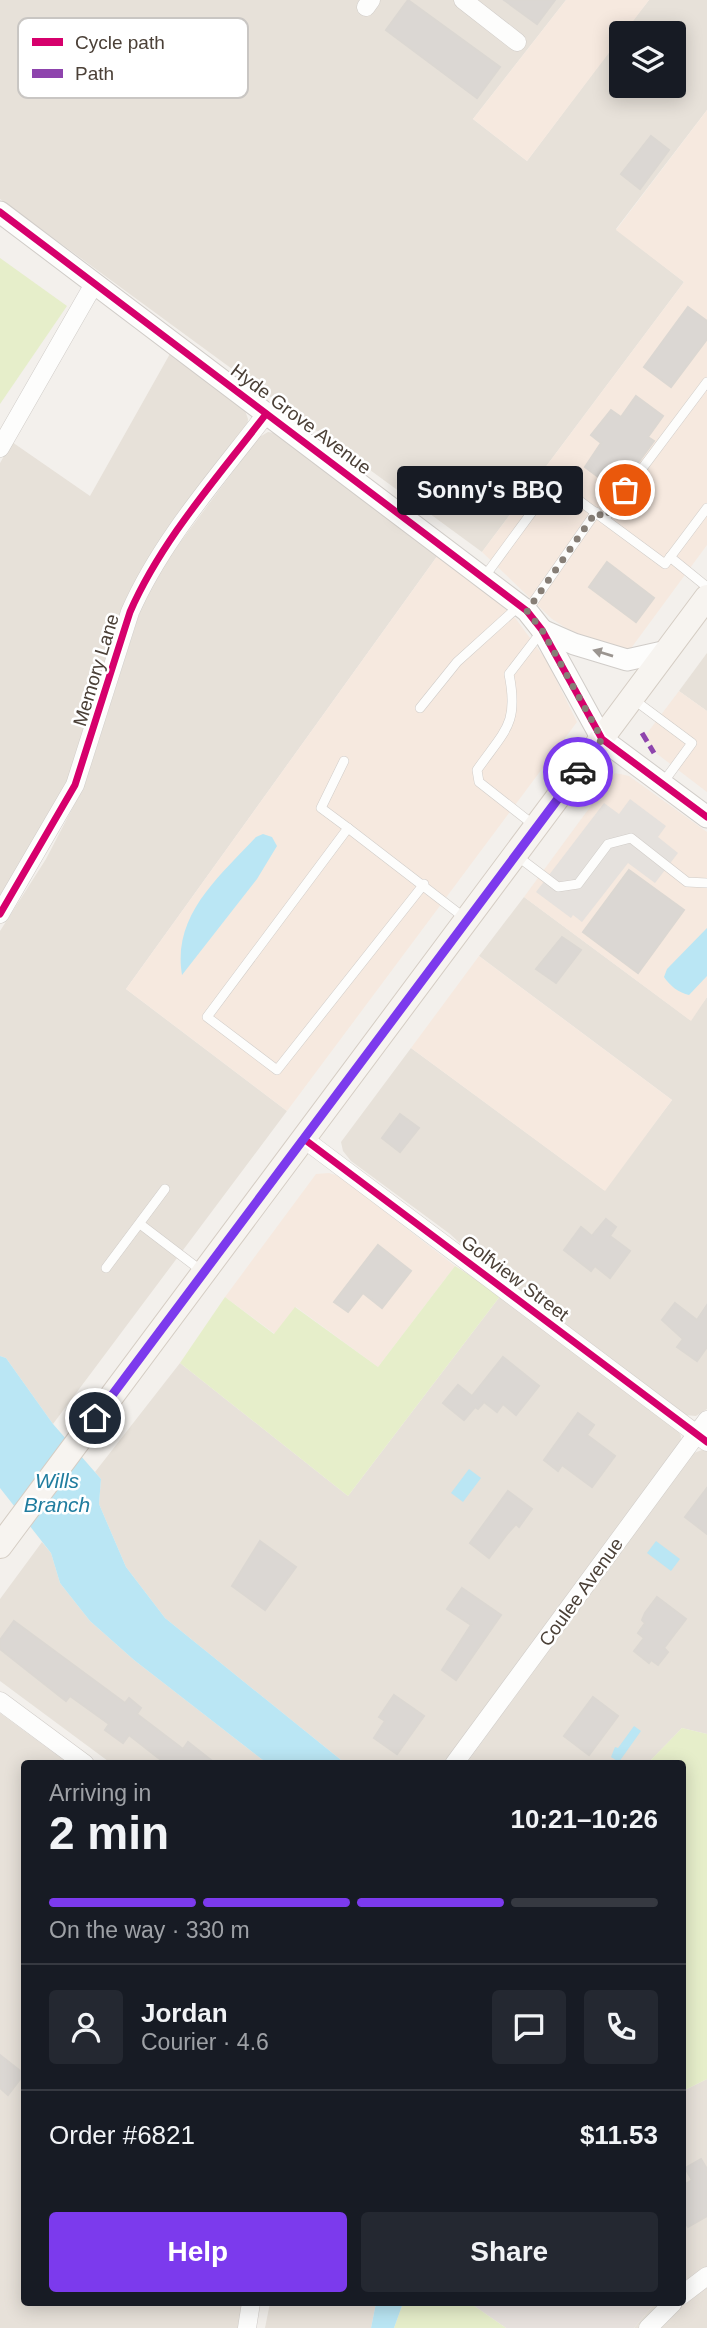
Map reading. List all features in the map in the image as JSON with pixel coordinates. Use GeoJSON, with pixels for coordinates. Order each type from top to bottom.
{"type":"FeatureCollection","features":[{"type":"Feature","properties":{"kind":"main road"},"geometry":{"type":"LineString","coordinates":[[7,1536],[707,597]]}},
{"type":"Feature","properties":{"kind":"street"},"geometry":{"type":"LineString","coordinates":[[463,0],[517,42]]}},
{"type":"Feature","properties":{"kind":"street","name":"Hyde Grove Avenue"},"geometry":{"type":"LineString","coordinates":[[0,212],[524,608],[542,630],[602,739],[707,817]]}},
{"type":"Feature","properties":{"kind":"street"},"geometry":{"type":"LineString","coordinates":[[0,448],[94,284]]}},
{"type":"Feature","properties":{"kind":"street","name":"Memory Lane"},"geometry":{"type":"LineString","coordinates":[[0,914],[75,785],[130,612],[141,587],[173,537],[267,414]]}},
{"type":"Feature","properties":{"kind":"street"},"geometry":{"type":"LineString","coordinates":[[542,630],[574,644],[627,660],[667,651]]}},
{"type":"Feature","properties":{"kind":"street","name":"Golfview Street"},"geometry":{"type":"LineString","coordinates":[[304,1139],[704,1432]]}},
{"type":"Feature","properties":{"kind":"street","name":"Coulee Avenue"},"geometry":{"type":"LineString","coordinates":[[457,1760],[704,1432]]}},
{"type":"Feature","properties":{"kind":"street"},"geometry":{"type":"LineString","coordinates":[[0,1701],[80,1760]]}},
{"type":"Feature","properties":{"kind":"street"},"geometry":{"type":"LineString","coordinates":[[686,2292],[707,2276]]}},
{"type":"Feature","properties":{"kind":"street"},"geometry":{"type":"LineString","coordinates":[[247,2328],[251,2306]]}},
{"type":"Feature","properties":{"kind":"street"},"geometry":{"type":"LineString","coordinates":[[648,2328],[670,2306]]}},
{"type":"Feature","properties":{"kind":"lane"},"geometry":{"type":"LineString","coordinates":[[420,708],[457,662],[524,608],[707,382]]}},
{"type":"Feature","properties":{"kind":"lane"},"geometry":{"type":"LineString","coordinates":[[485,576],[554,482],[665,564],[707,508]]}},
{"type":"Feature","properties":{"kind":"lane"},"geometry":{"type":"LineString","coordinates":[[670,557],[707,587]]}},
{"type":"Feature","properties":{"kind":"lane"},"geometry":{"type":"LineString","coordinates":[[537,827],[479,782],[477,770],[508,726],[515,704],[509,674],[542,630]]}},
{"type":"Feature","properties":{"kind":"lane"},"geometry":{"type":"LineString","coordinates":[[632,699],[692,743],[662,784]]}},
{"type":"Feature","properties":{"kind":"lane"},"geometry":{"type":"LineString","coordinates":[[344,761],[321,808],[468,920]]}},
{"type":"Feature","properties":{"kind":"lane"},"geometry":{"type":"LineString","coordinates":[[348,828],[206,1017],[277,1070],[424,884]]}},
{"type":"Feature","properties":{"kind":"lane"},"geometry":{"type":"LineString","coordinates":[[516,855],[558,887],[578,884],[608,844],[631,838],[687,882],[707,883]]}},
{"type":"Feature","properties":{"kind":"lane"},"geometry":{"type":"LineString","coordinates":[[106,1268],[165,1189]]}},
{"type":"Feature","properties":{"kind":"lane"},"geometry":{"type":"LineString","coordinates":[[140,1224],[204,1273]]}},
{"type":"Feature","properties":{"kind":"shaded area"},"geometry":{"type":"Polygon","coordinates":[[[0,0],[566,0],[473,119],[527,161],[609,52],[609,98],[686,98],[686,21],[632,21],[649,0],[707,0],[707,110],[616,229],[684,282],[482,552],[0,199],[0,0]]]}},
{"type":"Feature","properties":{"kind":"shaded area"},"geometry":{"type":"Polygon","coordinates":[[[566,0],[649,0],[633,21],[609,21],[609,53],[527,161],[473,119],[566,0]]]}},
{"type":"Feature","properties":{"kind":"shaded area"},"geometry":{"type":"Polygon","coordinates":[[[707,110],[707,545],[629,651],[586,641],[552,619],[482,552],[684,282],[616,230],[707,110]]]}},
{"type":"Feature","properties":{"kind":"shaded area"},"geometry":{"type":"Polygon","coordinates":[[[171,352],[243,405],[248,419],[247,429],[138,576],[68,783],[0,903],[0,463],[12,442],[90,496],[171,352]]]}},
{"type":"Feature","properties":{"kind":"shaded area"},"geometry":{"type":"Polygon","coordinates":[[[268,432],[281,434],[438,555],[126,989],[287,1111],[53,1424],[6,1358],[0,1356],[0,931],[46,859],[85,784],[143,602],[161,568],[258,438],[268,432]]]}},
{"type":"Feature","properties":{"kind":"shaded area"},"geometry":{"type":"Polygon","coordinates":[[[438,555],[482,586],[516,619],[547,661],[577,722],[287,1111],[126,989],[438,555]]]}},
{"type":"Feature","properties":{"kind":"shaded area"},"geometry":{"type":"Polygon","coordinates":[[[707,653],[707,711],[679,691],[707,653]]]}},
{"type":"Feature","properties":{"kind":"shaded area"},"geometry":{"type":"Polygon","coordinates":[[[679,691],[707,711],[707,792],[656,753],[645,736],[679,691]]]}},
{"type":"Feature","properties":{"kind":"shaded area"},"geometry":{"type":"Polygon","coordinates":[[[615,773],[629,776],[707,832],[707,997],[691,1021],[524,897],[615,773]]]}},
{"type":"Feature","properties":{"kind":"shaded area"},"geometry":{"type":"Polygon","coordinates":[[[630,799],[666,826],[658,837],[678,853],[655,883],[628,863],[582,922],[573,915],[571,918],[536,892],[604,803],[619,814],[630,799]]]}},
{"type":"Feature","properties":{"kind":"shaded area"},"geometry":{"type":"Polygon","coordinates":[[[524,897],[690,1020],[707,997],[707,1409],[696,1416],[684,1415],[486,1267],[450,1234],[351,1161],[343,1151],[341,1142],[411,1048],[604,1190],[672,1100],[479,956],[524,897]]]}},
{"type":"Feature","properties":{"kind":"shaded area"},"geometry":{"type":"Polygon","coordinates":[[[479,956],[672,1100],[605,1191],[411,1048],[479,956]]]}},
{"type":"Feature","properties":{"kind":"shaded area"},"geometry":{"type":"Polygon","coordinates":[[[329,1173],[339,1176],[455,1266],[378,1367],[296,1307],[275,1334],[225,1297],[316,1174],[329,1173]]]}},
{"type":"Feature","properties":{"kind":"shaded area"},"geometry":{"type":"Polygon","coordinates":[[[501,1295],[676,1427],[681,1436],[680,1447],[449,1760],[341,1760],[165,1618],[126,1567],[99,1504],[101,1479],[95,1472],[180,1363],[348,1496],[501,1295]]]}},
{"type":"Feature","properties":{"kind":"shaded area"},"geometry":{"type":"Polygon","coordinates":[[[707,1451],[707,1734],[682,1728],[651,1760],[469,1760],[691,1454],[707,1451]]]}},
{"type":"Feature","properties":{"kind":"shaded area"},"geometry":{"type":"Polygon","coordinates":[[[42,1542],[51,1553],[60,1583],[90,1621],[134,1660],[263,1760],[107,1760],[0,1681],[0,1599],[42,1542]]]}},
{"type":"Feature","properties":{"kind":"shaded area"},"geometry":{"type":"Polygon","coordinates":[[[0,1713],[64,1760],[21,1760],[21,2306],[242,2306],[238,2328],[0,2328],[0,1713]]]}},
{"type":"Feature","properties":{"kind":"shaded area"},"geometry":{"type":"Polygon","coordinates":[[[707,2079],[707,2328],[634,2328],[652,2306],[686,2306],[686,2090],[707,2079]]]}},
{"type":"Feature","properties":{"kind":"shaded area"},"geometry":{"type":"Polygon","coordinates":[[[269,2306],[375,2306],[371,2328],[265,2328],[269,2306]]]}},
{"type":"Feature","properties":{"kind":"shaded area"},"geometry":{"type":"Polygon","coordinates":[[[474,2306],[652,2306],[634,2328],[506,2328],[474,2306]]]}},
{"type":"Feature","properties":{"kind":"green space"},"geometry":{"type":"Polygon","coordinates":[[[0,258],[67,306],[0,404],[0,258]]]}},
{"type":"Feature","properties":{"kind":"green space"},"geometry":{"type":"Polygon","coordinates":[[[455,1266],[501,1295],[348,1496],[180,1363],[225,1297],[274,1334],[295,1307],[378,1367],[455,1266]]]}},
{"type":"Feature","properties":{"kind":"green space"},"geometry":{"type":"Polygon","coordinates":[[[682,1728],[707,1734],[707,2079],[686,2090],[686,1760],[651,1760],[682,1728]]]}},
{"type":"Feature","properties":{"kind":"green space"},"geometry":{"type":"Polygon","coordinates":[[[402,2306],[474,2306],[506,2328],[394,2328],[402,2306]]]}},
{"type":"Feature","properties":{"kind":"water"},"geometry":{"type":"Polygon","coordinates":[[[263,834],[272,837],[277,846],[257,879],[182,975],[184,934],[201,898],[256,837],[263,834]]]}},
{"type":"Feature","properties":{"kind":"water"},"geometry":{"type":"Polygon","coordinates":[[[707,928],[707,976],[689,995],[685,994],[675,989],[664,977],[667,969],[707,928]]]}},
{"type":"Feature","properties":{"kind":"water","name":"Wills Branch"},"geometry":{"type":"Polygon","coordinates":[[[0,1356],[6,1358],[53,1424],[101,1479],[99,1504],[126,1567],[165,1618],[341,1760],[263,1760],[134,1660],[90,1621],[60,1583],[51,1553],[0,1488],[0,1356]]]}},
{"type":"Feature","properties":{"kind":"water"},"geometry":{"type":"Polygon","coordinates":[[[469,1469],[481,1478],[463,1502],[451,1493],[469,1469]]]}},
{"type":"Feature","properties":{"kind":"water"},"geometry":{"type":"Polygon","coordinates":[[[656,1541],[680,1559],[671,1571],[647,1553],[656,1541]]]}},
{"type":"Feature","properties":{"kind":"water"},"geometry":{"type":"Polygon","coordinates":[[[634,1726],[641,1731],[620,1760],[611,1757],[615,1747],[618,1748],[634,1726]]]}},
{"type":"Feature","properties":{"kind":"water"},"geometry":{"type":"Polygon","coordinates":[[[375,2306],[402,2306],[394,2328],[371,2328],[375,2306]]]}},
{"type":"Feature","properties":{"kind":"building"},"geometry":{"type":"Polygon","coordinates":[[[408,0],[500,67],[477,98],[386,30],[408,0]]]}},
{"type":"Feature","properties":{"kind":"building"},"geometry":{"type":"Polygon","coordinates":[[[504,0],[555,0],[537,24],[504,0]]]}},
{"type":"Feature","properties":{"kind":"building"},"geometry":{"type":"Polygon","coordinates":[[[651,136],[669,150],[640,189],[621,174],[651,136]]]}},
{"type":"Feature","properties":{"kind":"building"},"geometry":{"type":"Polygon","coordinates":[[[688,307],[707,321],[707,339],[671,387],[644,367],[688,307]]]}},
{"type":"Feature","properties":{"kind":"building"},"geometry":{"type":"Polygon","coordinates":[[[636,396],[663,416],[648,437],[654,441],[629,475],[625,472],[619,480],[614,477],[609,485],[585,467],[601,443],[591,435],[611,410],[621,417],[636,396]]]}},
{"type":"Feature","properties":{"kind":"building"},"geometry":{"type":"Polygon","coordinates":[[[607,562],[654,598],[636,622],[589,587],[607,562]]]}},
{"type":"Feature","properties":{"kind":"building"},"geometry":{"type":"Polygon","coordinates":[[[629,870],[684,910],[638,973],[583,932],[629,870]]]}},
{"type":"Feature","properties":{"kind":"building"},"geometry":{"type":"Polygon","coordinates":[[[562,937],[581,950],[556,983],[536,969],[562,937]]]}},
{"type":"Feature","properties":{"kind":"building"},"geometry":{"type":"Polygon","coordinates":[[[400,1114],[419,1128],[400,1152],[382,1138],[400,1114]]]}},
{"type":"Feature","properties":{"kind":"building"},"geometry":{"type":"Polygon","coordinates":[[[606,1219],[616,1227],[610,1236],[630,1251],[610,1278],[595,1266],[591,1271],[564,1250],[581,1227],[592,1236],[606,1219]]]}},
{"type":"Feature","properties":{"kind":"building"},"geometry":{"type":"Polygon","coordinates":[[[378,1245],[411,1271],[382,1308],[363,1293],[348,1312],[334,1302],[378,1245]]]}},
{"type":"Feature","properties":{"kind":"building"},"geometry":{"type":"Polygon","coordinates":[[[675,1303],[697,1320],[707,1305],[707,1347],[697,1361],[677,1347],[683,1339],[662,1320],[675,1303]]]}},
{"type":"Feature","properties":{"kind":"building"},"geometry":{"type":"Polygon","coordinates":[[[503,1357],[539,1386],[516,1415],[503,1404],[497,1412],[484,1402],[478,1409],[475,1407],[464,1420],[443,1403],[458,1385],[472,1396],[503,1357]]]}},
{"type":"Feature","properties":{"kind":"building"},"geometry":{"type":"Polygon","coordinates":[[[578,1413],[594,1425],[587,1435],[615,1456],[592,1487],[562,1465],[558,1471],[544,1460],[578,1413]]]}},
{"type":"Feature","properties":{"kind":"building"},"geometry":{"type":"Polygon","coordinates":[[[707,1488],[707,1534],[685,1517],[707,1488]]]}},
{"type":"Feature","properties":{"kind":"building"},"geometry":{"type":"Polygon","coordinates":[[[508,1491],[532,1509],[519,1527],[516,1524],[508,1533],[489,1558],[470,1543],[508,1491]]]}},
{"type":"Feature","properties":{"kind":"building"},"geometry":{"type":"Polygon","coordinates":[[[260,1541],[296,1567],[265,1610],[232,1586],[260,1541]]]}},
{"type":"Feature","properties":{"kind":"building"},"geometry":{"type":"Polygon","coordinates":[[[462,1588],[501,1615],[456,1680],[442,1670],[471,1625],[447,1609],[462,1588]]]}},
{"type":"Feature","properties":{"kind":"building"},"geometry":{"type":"Polygon","coordinates":[[[657,1597],[686,1619],[664,1648],[668,1652],[658,1665],[651,1660],[649,1663],[634,1651],[644,1638],[638,1633],[645,1623],[642,1620],[657,1597]]]}},
{"type":"Feature","properties":{"kind":"building"},"geometry":{"type":"Polygon","coordinates":[[[14,1621],[125,1703],[129,1698],[141,1708],[137,1714],[183,1749],[188,1742],[211,1760],[161,1760],[129,1735],[123,1743],[105,1730],[109,1724],[70,1696],[66,1701],[0,1649],[0,1640],[14,1621]]]}},
{"type":"Feature","properties":{"kind":"building"},"geometry":{"type":"Polygon","coordinates":[[[394,1695],[424,1716],[397,1754],[374,1738],[385,1721],[379,1717],[394,1695]]]}},
{"type":"Feature","properties":{"kind":"building"},"geometry":{"type":"Polygon","coordinates":[[[593,1697],[618,1716],[589,1755],[564,1736],[593,1697]]]}},
{"type":"Feature","properties":{"kind":"building"},"geometry":{"type":"Polygon","coordinates":[[[0,2055],[21,2072],[21,2078],[8,2095],[0,2088],[0,2055]]]}},
{"type":"Feature","properties":{"kind":"building"},"geometry":{"type":"Polygon","coordinates":[[[701,2159],[707,2169],[707,2216],[688,2227],[686,2184],[692,2180],[686,2167],[701,2159]]]}},
{"type":"Feature","properties":{"kind":"marked path"},"geometry":{"type":"LineString","coordinates":[[642,733],[654,753]]}},
{"type":"Feature","properties":{"kind":"cycle path"},"geometry":{"type":"LineString","coordinates":[[0,212],[527,611],[542,630],[602,739],[707,817]]}},
{"type":"Feature","properties":{"kind":"cycle path"},"geometry":{"type":"LineString","coordinates":[[0,914],[75,785],[130,612],[143,585],[174,534],[266,414]]}},
{"type":"Feature","properties":{"kind":"cycle path"},"geometry":{"type":"LineString","coordinates":[[304,1139],[707,1442]]}},
{"type":"Feature","properties":{"kind":"way so far"},"geometry":{"type":"LineString","coordinates":[[578,772],[602,739],[542,630],[527,611],[596,512],[605,518],[625,490]]}},
{"type":"Feature","properties":{"kind":"place","name":"Sonny's BBQ"},"geometry":{"type":"Point","coordinates":[625,490]}},
{"type":"Feature","properties":{"kind":"route"},"geometry":{"type":"LineString","coordinates":[[95,1418],[578,772]]}}]}
